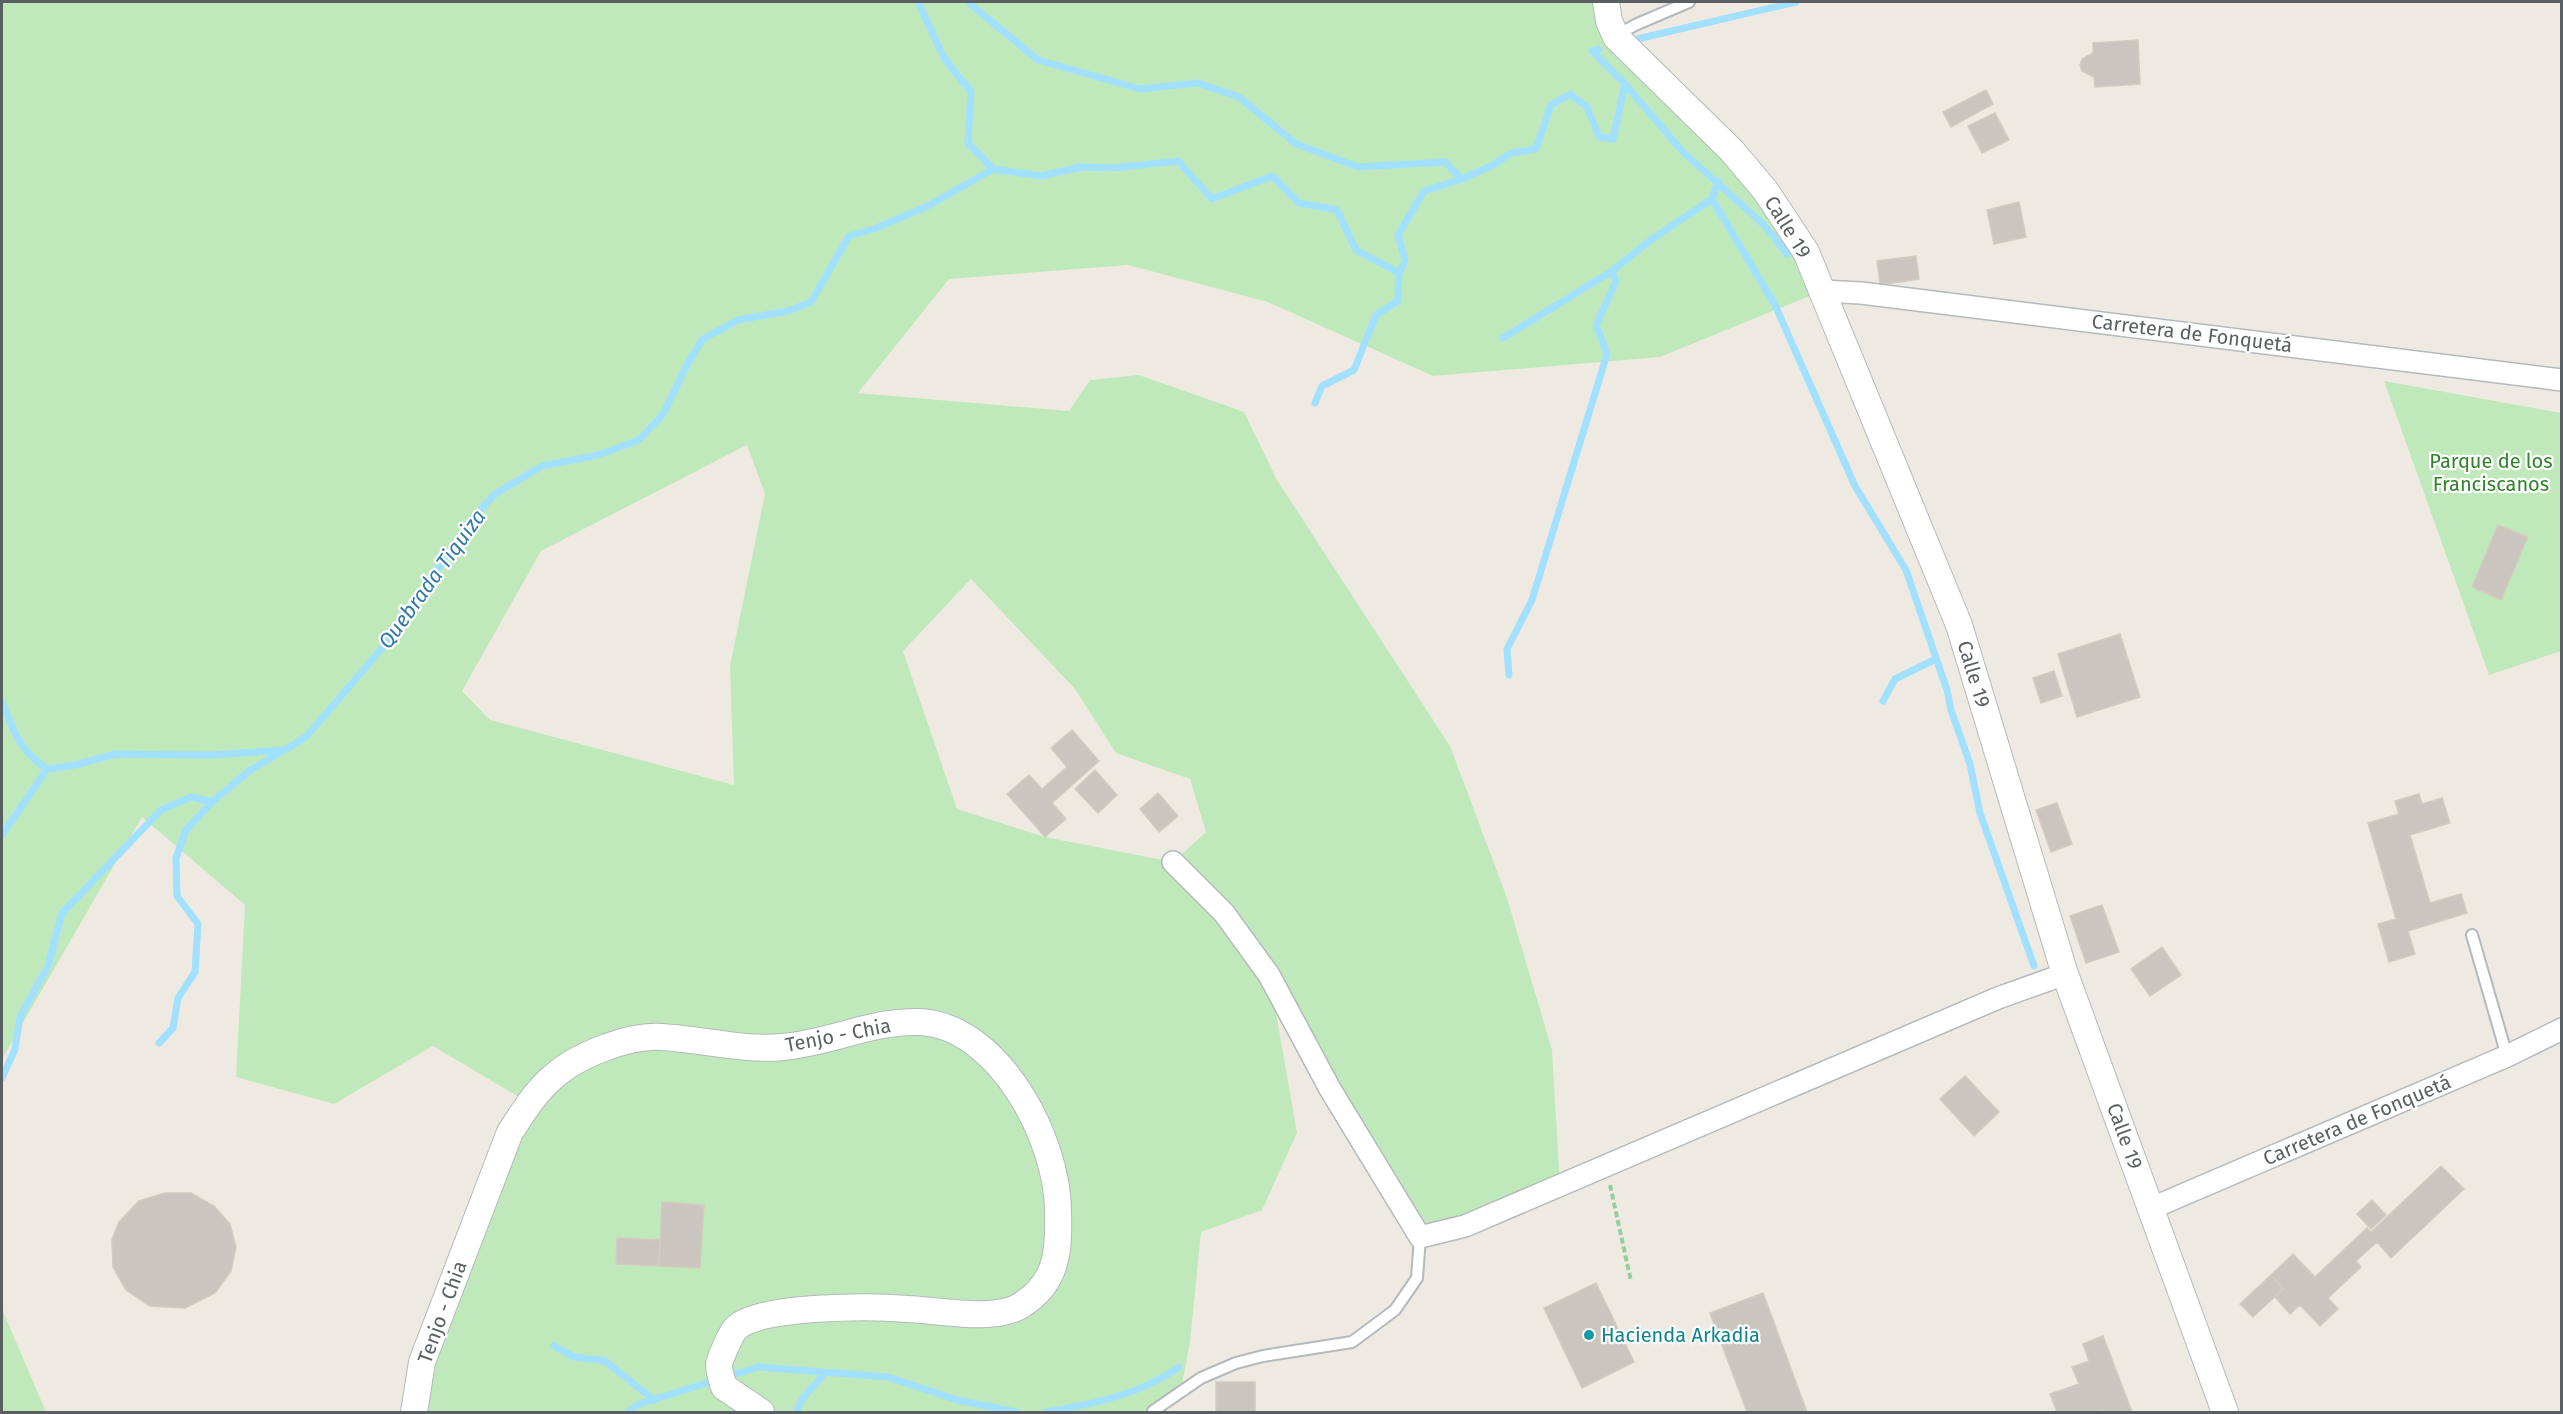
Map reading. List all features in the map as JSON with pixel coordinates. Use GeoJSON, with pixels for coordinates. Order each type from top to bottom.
{"type":"FeatureCollection","features":[{"type":"Feature","properties":{"kind":"street","name":"Calle 19"},"geometry":{"type":"LineString","coordinates":[[1606,2],[1609,21],[1616,36],[1732,151],[1765,190],[1806,252],[1959,625],[2065,974],[2225,1413]]}},
{"type":"Feature","properties":{"kind":"street","name":"Carretera de Fonquetá"},"geometry":{"type":"LineString","coordinates":[[1822,291],[1873,294],[2562,380]]}},
{"type":"Feature","properties":{"kind":"street"},"geometry":{"type":"LineString","coordinates":[[1173,862],[1224,913],[1269,975],[1330,1089],[1420,1237],[1466,1227],[1998,998],[2065,974]]}},
{"type":"Feature","properties":{"kind":"street","name":"Tenjo - Chia"},"geometry":{"type":"LineString","coordinates":[[414,1413],[422,1362],[506,1143],[530,1103],[553,1076],[581,1058],[619,1043],[657,1036],[783,1047],[890,1023],[923,1022],[949,1029],[977,1044],[1004,1072],[1036,1121],[1053,1171],[1058,1209],[1056,1261],[1050,1276],[1040,1291],[1021,1306],[1001,1313],[982,1314],[904,1308],[807,1310],[761,1316],[735,1328],[718,1363],[724,1388],[761,1413]]}},
{"type":"Feature","properties":{"kind":"street","name":"Carretera de Fonquetá"},"geometry":{"type":"LineString","coordinates":[[2152,1208],[2507,1056],[2562,1029]]}},
{"type":"Feature","properties":{"kind":"lane"},"geometry":{"type":"LineString","coordinates":[[1616,36],[1635,25],[1689,2]]}},
{"type":"Feature","properties":{"kind":"lane"},"geometry":{"type":"LineString","coordinates":[[2472,934],[2507,1056]]}},
{"type":"Feature","properties":{"kind":"lane"},"geometry":{"type":"LineString","coordinates":[[1153,1411],[1191,1384],[1228,1365],[1263,1356],[1352,1342],[1395,1310],[1417,1278],[1420,1237]]}},
{"type":"Feature","properties":{"kind":"path"},"geometry":{"type":"LineString","coordinates":[[1606,1166],[1631,1281]]}},
{"type":"Feature","properties":{"kind":"green space"},"geometry":{"type":"Polygon","coordinates":[[[2,2],[1606,2],[1609,21],[1732,151],[1822,291],[1660,357],[1433,376],[1268,302],[1128,265],[949,279],[858,393],[1069,411],[1090,380],[1139,375],[1244,412],[1277,480],[1450,746],[1507,898],[1552,1050],[1560,1186],[1420,1237],[1270,978],[1297,1133],[1262,1210],[1201,1232],[1190,1342],[1181,1390],[1149,1412],[414,1412],[529,1103],[433,1046],[334,1104],[236,1077],[245,905],[142,817],[2,1059],[2,2]],[[747,445],[541,551],[462,691],[490,720],[734,785],[730,666],[765,494],[747,445]],[[971,579],[903,651],[957,809],[1045,837],[1173,862],[1206,832],[1190,779],[1116,753],[1075,689],[971,579]]]}},
{"type":"Feature","properties":{"kind":"green space","name":"Parque de los Franciscanos"},"geometry":{"type":"Polygon","coordinates":[[[2384,381],[2561,413],[2561,651],[2489,675],[2384,381]]]}},
{"type":"Feature","properties":{"kind":"green space"},"geometry":{"type":"Polygon","coordinates":[[[2,1309],[46,1412],[2,1412],[2,1309]]]}},
{"type":"Feature","properties":{"kind":"building"},"geometry":{"type":"Polygon","coordinates":[[[2138,40],[2140,84],[2095,87],[2094,77],[2082,71],[2080,65],[2082,59],[2093,53],[2093,43],[2138,40]]]}},
{"type":"Feature","properties":{"kind":"building"},"geometry":{"type":"Polygon","coordinates":[[[1986,90],[1993,104],[1951,127],[1943,112],[1986,90]]]}},
{"type":"Feature","properties":{"kind":"building"},"geometry":{"type":"Polygon","coordinates":[[[1995,113],[2009,140],[1982,153],[1968,126],[1995,113]]]}},
{"type":"Feature","properties":{"kind":"building"},"geometry":{"type":"Polygon","coordinates":[[[2019,202],[2026,237],[1994,244],[1987,210],[2019,202]]]}},
{"type":"Feature","properties":{"kind":"building"},"geometry":{"type":"Polygon","coordinates":[[[1916,256],[1919,279],[1880,285],[1877,261],[1916,256]]]}},
{"type":"Feature","properties":{"kind":"building"},"geometry":{"type":"Polygon","coordinates":[[[2498,525],[2528,537],[2501,600],[2472,587],[2498,525]]]}},
{"type":"Feature","properties":{"kind":"building"},"geometry":{"type":"Polygon","coordinates":[[[2120,634],[2140,697],[2077,717],[2058,654],[2120,634]]]}},
{"type":"Feature","properties":{"kind":"building"},"geometry":{"type":"Polygon","coordinates":[[[2054,671],[2062,696],[2041,703],[2033,678],[2054,671]]]}},
{"type":"Feature","properties":{"kind":"building"},"geometry":{"type":"Polygon","coordinates":[[[1072,730],[1099,761],[1052,803],[1066,819],[1045,837],[1007,794],[1029,775],[1042,789],[1067,767],[1051,748],[1072,730]]]}},
{"type":"Feature","properties":{"kind":"building"},"geometry":{"type":"Polygon","coordinates":[[[1095,770],[1117,795],[1098,813],[1075,789],[1095,770]]]}},
{"type":"Feature","properties":{"kind":"building"},"geometry":{"type":"Polygon","coordinates":[[[1158,793],[1178,816],[1159,832],[1140,809],[1158,793]]]}},
{"type":"Feature","properties":{"kind":"building"},"geometry":{"type":"Polygon","coordinates":[[[2419,794],[2422,804],[2442,798],[2450,823],[2410,835],[2430,903],[2461,894],[2467,913],[2408,931],[2415,954],[2389,962],[2378,924],[2396,919],[2368,823],[2399,814],[2395,801],[2419,794]]]}},
{"type":"Feature","properties":{"kind":"building"},"geometry":{"type":"Polygon","coordinates":[[[2057,803],[2072,844],[2051,852],[2036,810],[2057,803]]]}},
{"type":"Feature","properties":{"kind":"building"},"geometry":{"type":"Polygon","coordinates":[[[2102,905],[2119,952],[2086,963],[2070,916],[2102,905]]]}},
{"type":"Feature","properties":{"kind":"building"},"geometry":{"type":"Polygon","coordinates":[[[2162,947],[2181,975],[2150,996],[2131,969],[2162,947]]]}},
{"type":"Feature","properties":{"kind":"building"},"geometry":{"type":"Polygon","coordinates":[[[1965,1076],[1999,1112],[1974,1136],[1940,1099],[1965,1076]]]}},
{"type":"Feature","properties":{"kind":"building"},"geometry":{"type":"Polygon","coordinates":[[[2441,1166],[2464,1189],[2391,1258],[2377,1242],[2356,1261],[2361,1267],[2328,1298],[2338,1309],[2320,1326],[2300,1305],[2290,1314],[2275,1297],[2283,1289],[2271,1275],[2293,1254],[2315,1277],[2367,1228],[2371,1232],[2441,1166]]]}},
{"type":"Feature","properties":{"kind":"building"},"geometry":{"type":"Polygon","coordinates":[[[165,1193],[191,1193],[214,1206],[230,1224],[236,1247],[231,1271],[215,1293],[185,1308],[150,1306],[126,1290],[113,1267],[112,1240],[119,1222],[139,1201],[165,1193]]]}},
{"type":"Feature","properties":{"kind":"building"},"geometry":{"type":"Polygon","coordinates":[[[2372,1200],[2386,1215],[2371,1229],[2357,1214],[2372,1200]]]}},
{"type":"Feature","properties":{"kind":"building"},"geometry":{"type":"Polygon","coordinates":[[[662,1202],[704,1205],[700,1268],[659,1266],[662,1202]]]}},
{"type":"Feature","properties":{"kind":"building"},"geometry":{"type":"Polygon","coordinates":[[[617,1238],[660,1240],[659,1266],[616,1264],[617,1238]]]}},
{"type":"Feature","properties":{"kind":"building"},"geometry":{"type":"Polygon","coordinates":[[[2271,1275],[2283,1289],[2253,1317],[2240,1304],[2271,1275]]]}},
{"type":"Feature","properties":{"kind":"building","name":"Hacienda Arkadia"},"geometry":{"type":"Polygon","coordinates":[[[1596,1283],[1634,1362],[1582,1388],[1544,1308],[1596,1283]]]}},
{"type":"Feature","properties":{"kind":"building"},"geometry":{"type":"Polygon","coordinates":[[[1763,1293],[1807,1412],[1747,1412],[1710,1313],[1763,1293]]]}},
{"type":"Feature","properties":{"kind":"building"},"geometry":{"type":"Polygon","coordinates":[[[2103,1336],[2132,1412],[2104,1412],[2103,1410],[2057,1412],[2050,1394],[2079,1384],[2072,1367],[2089,1361],[2083,1344],[2103,1336]]]}},
{"type":"Feature","properties":{"kind":"building"},"geometry":{"type":"Polygon","coordinates":[[[1216,1382],[1255,1382],[1255,1412],[1216,1412],[1216,1382]]]}},
{"type":"Feature","properties":{"kind":"waterway"},"geometry":{"type":"LineString","coordinates":[[918,2],[944,58],[971,92],[968,143],[993,169]]}},
{"type":"Feature","properties":{"kind":"waterway"},"geometry":{"type":"LineString","coordinates":[[968,2],[1038,60],[1140,89],[1198,83],[1239,97],[1296,144],[1358,167],[1445,162],[1462,179]]}},
{"type":"Feature","properties":{"kind":"waterway","name":"Quebrada Tiquiza"},"geometry":{"type":"LineString","coordinates":[[1637,39],[1796,2]]}},
{"type":"Feature","properties":{"kind":"waterway","name":"Quebrada Tiquiza"},"geometry":{"type":"LineString","coordinates":[[2,835],[47,769],[75,765],[116,754],[211,755],[285,750],[307,736],[395,633],[470,521],[495,494],[542,466],[598,455],[639,440],[663,414],[689,361],[703,339],[738,320],[788,311],[811,302],[849,236],[874,229],[928,206],[993,169],[1041,176],[1080,167],[1113,168],[1178,161],[1212,199],[1272,176],[1299,203],[1337,210],[1356,250],[1399,273],[1405,261],[1398,235],[1424,191],[1462,179],[1493,165],[1511,153],[1536,149],[1551,105],[1570,94],[1587,107],[1599,137],[1613,139],[1625,84],[1592,51],[1599,49]]}},
{"type":"Feature","properties":{"kind":"waterway"},"geometry":{"type":"LineString","coordinates":[[1625,84],[1683,152],[1764,225],[1787,254]]}},
{"type":"Feature","properties":{"kind":"waterway"},"geometry":{"type":"LineString","coordinates":[[1509,675],[1507,649],[1532,600],[1607,354],[1596,325],[1616,282],[1612,271],[1652,239],[1712,199],[1718,181]]}},
{"type":"Feature","properties":{"kind":"waterway"},"geometry":{"type":"LineString","coordinates":[[1712,199],[1775,305],[1855,486],[1906,570],[1970,764],[1980,813],[2034,966]]}},
{"type":"Feature","properties":{"kind":"waterway"},"geometry":{"type":"LineString","coordinates":[[1503,338],[1612,271]]}},
{"type":"Feature","properties":{"kind":"waterway"},"geometry":{"type":"LineString","coordinates":[[1315,403],[1322,386],[1354,370],[1376,315],[1398,301],[1399,273]]}},
{"type":"Feature","properties":{"kind":"waterway"},"geometry":{"type":"LineString","coordinates":[[1883,701],[1895,679],[1936,659]]}},
{"type":"Feature","properties":{"kind":"waterway"},"geometry":{"type":"LineString","coordinates":[[2,702],[18,740],[37,762],[47,769]]}},
{"type":"Feature","properties":{"kind":"waterway"},"geometry":{"type":"LineString","coordinates":[[159,1043],[173,1028],[178,998],[195,972],[198,924],[177,896],[176,858],[186,830],[212,802],[249,771],[282,751]]}},
{"type":"Feature","properties":{"kind":"waterway"},"geometry":{"type":"LineString","coordinates":[[2,1078],[15,1049],[20,1017],[48,966],[62,913],[161,810],[191,797],[212,802]]}},
{"type":"Feature","properties":{"kind":"waterway"},"geometry":{"type":"LineString","coordinates":[[554,1346],[574,1357],[605,1361],[654,1400]]}},
{"type":"Feature","properties":{"kind":"waterway"},"geometry":{"type":"LineString","coordinates":[[628,1412],[639,1404],[758,1367],[888,1377],[957,1400],[1016,1412]]}},
{"type":"Feature","properties":{"kind":"waterway"},"geometry":{"type":"LineString","coordinates":[[1046,1412],[1115,1397],[1148,1385],[1179,1367]]}},
{"type":"Feature","properties":{"kind":"waterway"},"geometry":{"type":"LineString","coordinates":[[796,1412],[803,1398],[825,1373]]}},
{"type":"Feature","properties":{"kind":"place","name":"Hacienda Arkadia"},"geometry":{"type":"Point","coordinates":[1589,1335]}}]}
